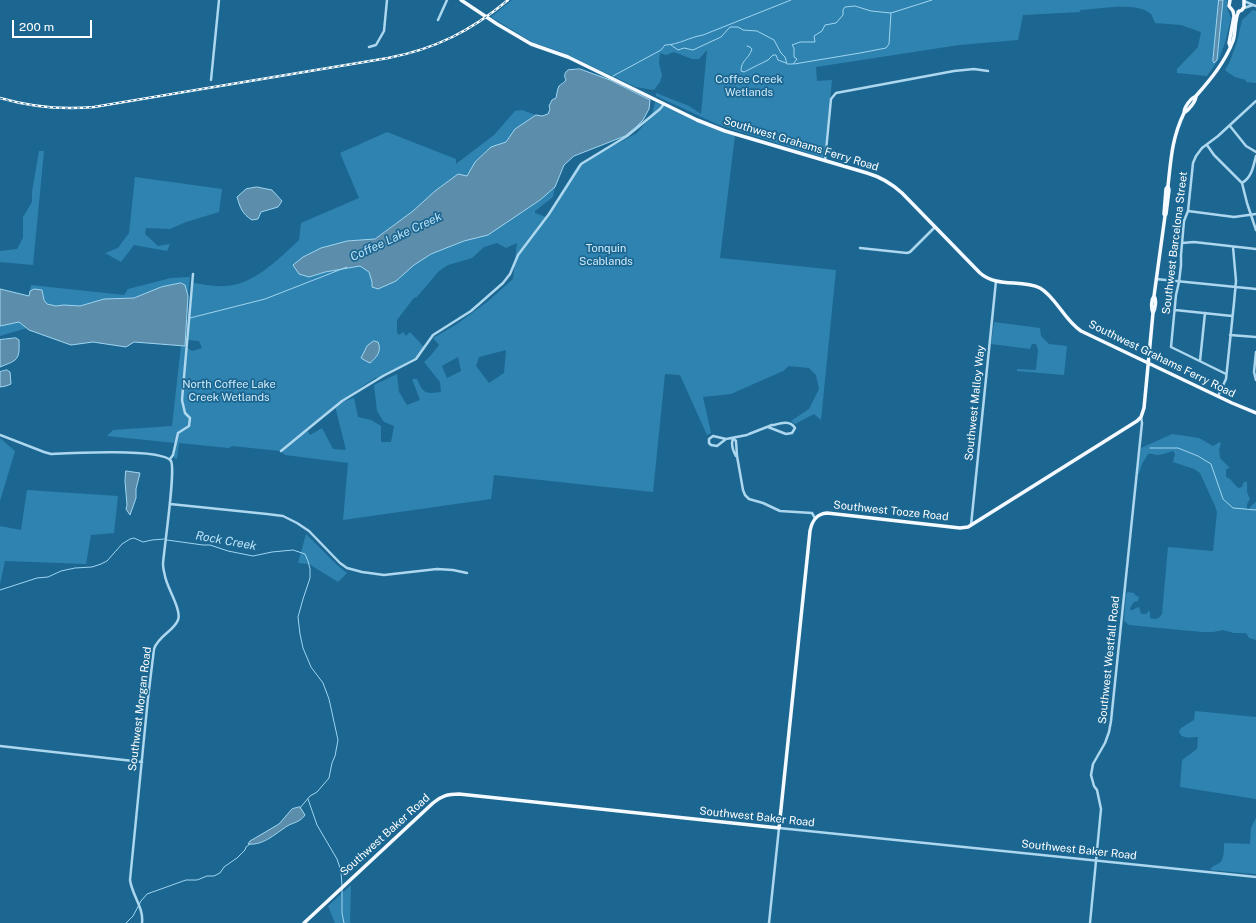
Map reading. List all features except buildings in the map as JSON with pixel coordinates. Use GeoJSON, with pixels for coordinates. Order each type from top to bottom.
{"type":"FeatureCollection","features":[{"type":"Feature","properties":{"kind":"main road","name":"Southwest Grahams Ferry Road"},"geometry":{"type":"LineString","coordinates":[[461,0],[528,43],[568,57],[711,126],[872,175],[888,182],[902,193],[980,273],[988,279],[1040,289],[1047,294],[1069,320],[1078,328],[1148,363],[1256,413]]}},
{"type":"Feature","properties":{"kind":"main road"},"geometry":{"type":"LineString","coordinates":[[1230,0],[1229,6],[1233,11],[1234,16],[1229,43],[1230,46]]}},
{"type":"Feature","properties":{"kind":"main road"},"geometry":{"type":"LineString","coordinates":[[1141,417],[1144,408],[1153,313],[1153,298],[1165,216],[1166,189],[1168,186],[1173,143],[1184,110],[1193,96],[1196,96],[1217,71],[1232,43],[1237,16],[1239,11],[1243,8],[1244,0]]}},
{"type":"Feature","properties":{"kind":"main road"},"geometry":{"type":"LineString","coordinates":[[1233,11],[1239,11]]}},
{"type":"Feature","properties":{"kind":"main road","name":"Southwest Tooze Road"},"geometry":{"type":"LineString","coordinates":[[815,518],[820,514],[827,514],[960,528],[971,526],[1137,421],[1141,417]]}},
{"type":"Feature","properties":{"kind":"main road"},"geometry":{"type":"LineString","coordinates":[[779,828],[810,532],[815,518]]}},
{"type":"Feature","properties":{"kind":"main road","name":"Southwest Baker Road"},"geometry":{"type":"LineString","coordinates":[[304,923],[433,803],[440,798],[449,795],[459,794],[779,828]]}},
{"type":"Feature","properties":{"kind":"street"},"geometry":{"type":"LineString","coordinates":[[210,80],[219,0]]}},
{"type":"Feature","properties":{"kind":"street"},"geometry":{"type":"LineString","coordinates":[[369,47],[376,44],[384,31],[387,0]]}},
{"type":"Feature","properties":{"kind":"street"},"geometry":{"type":"LineString","coordinates":[[438,20],[447,0]]}},
{"type":"Feature","properties":{"kind":"street"},"geometry":{"type":"LineString","coordinates":[[1244,0],[1255,6]]}},
{"type":"Feature","properties":{"kind":"street"},"geometry":{"type":"LineString","coordinates":[[1243,8],[1255,6]]}},
{"type":"Feature","properties":{"kind":"street"},"geometry":{"type":"LineString","coordinates":[[825,161],[831,99],[836,93],[954,71],[974,69],[988,71]]}},
{"type":"Feature","properties":{"kind":"street","name":"Southwest Barcelona Street"},"geometry":{"type":"LineString","coordinates":[[1200,361],[1172,348],[1171,344],[1176,295],[1179,282],[1184,221],[1188,210],[1193,163],[1199,152],[1230,126],[1256,101]]}},
{"type":"Feature","properties":{"kind":"street"},"geometry":{"type":"LineString","coordinates":[[281,451],[340,403],[383,376],[417,358],[435,333],[471,311],[504,283],[510,274],[518,255],[548,214],[581,164],[627,136],[664,104]]}},
{"type":"Feature","properties":{"kind":"street"},"geometry":{"type":"LineString","coordinates":[[1230,126],[1243,142],[1256,152]]}},
{"type":"Feature","properties":{"kind":"street"},"geometry":{"type":"LineString","coordinates":[[1207,145],[1214,155],[1242,183],[1256,230]]}},
{"type":"Feature","properties":{"kind":"street"},"geometry":{"type":"LineString","coordinates":[[1242,183],[1248,179],[1256,156]]}},
{"type":"Feature","properties":{"kind":"street"},"geometry":{"type":"LineString","coordinates":[[1188,210],[1234,217],[1256,214]]}},
{"type":"Feature","properties":{"kind":"street"},"geometry":{"type":"LineString","coordinates":[[860,248],[908,253],[935,227]]}},
{"type":"Feature","properties":{"kind":"street"},"geometry":{"type":"LineString","coordinates":[[1182,242],[1256,249]]}},
{"type":"Feature","properties":{"kind":"street"},"geometry":{"type":"LineString","coordinates":[[1218,396],[1225,382],[1236,287],[1233,247]]}},
{"type":"Feature","properties":{"kind":"street","name":"Southwest Morgan Road"},"geometry":{"type":"LineString","coordinates":[[142,923],[142,914],[131,887],[130,880],[154,649],[160,638],[175,624],[179,616],[176,604],[164,576],[163,564],[173,467],[170,459],[173,455],[178,433],[189,426],[190,418],[185,413],[182,400],[193,274]]}},
{"type":"Feature","properties":{"kind":"street"},"geometry":{"type":"LineString","coordinates":[[1156,279],[1256,289]]}},
{"type":"Feature","properties":{"kind":"street","name":"Southwest Malloy Way"},"geometry":{"type":"LineString","coordinates":[[971,526],[996,281]]}},
{"type":"Feature","properties":{"kind":"street"},"geometry":{"type":"LineString","coordinates":[[1175,310],[1232,316]]}},
{"type":"Feature","properties":{"kind":"street"},"geometry":{"type":"LineString","coordinates":[[1205,313],[1200,361],[1226,374]]}},
{"type":"Feature","properties":{"kind":"street"},"geometry":{"type":"LineString","coordinates":[[1230,335],[1256,337]]}},
{"type":"Feature","properties":{"kind":"street"},"geometry":{"type":"LineString","coordinates":[[1256,352],[1254,372],[1256,380]]}},
{"type":"Feature","properties":{"kind":"street","name":"Southwest Westfall Road"},"geometry":{"type":"LineString","coordinates":[[1090,923],[1101,809],[1097,790],[1094,786],[1091,775],[1093,764],[1105,743],[1111,721],[1132,526],[1142,423],[1141,417]]}},
{"type":"Feature","properties":{"kind":"street"},"geometry":{"type":"LineString","coordinates":[[726,440],[713,436],[709,439],[709,443],[717,446],[726,440],[749,434],[768,426],[787,423],[793,425],[795,428],[792,433],[788,434],[768,426]]}},
{"type":"Feature","properties":{"kind":"street"},"geometry":{"type":"LineString","coordinates":[[0,435],[51,454],[130,453],[162,456],[170,459]]}},
{"type":"Feature","properties":{"kind":"street"},"geometry":{"type":"LineString","coordinates":[[733,438],[736,442],[737,456],[745,495],[780,511],[812,513],[815,518]]}},
{"type":"Feature","properties":{"kind":"street"},"geometry":{"type":"LineString","coordinates":[[170,504],[283,516],[309,531],[346,568],[362,572],[384,576],[437,569],[466,573]]}},
{"type":"Feature","properties":{"kind":"street"},"geometry":{"type":"LineString","coordinates":[[0,746],[142,762]]}},
{"type":"Feature","properties":{"kind":"street"},"geometry":{"type":"LineString","coordinates":[[769,923],[779,828]]}},
{"type":"Feature","properties":{"kind":"street","name":"Southwest Baker Road"},"geometry":{"type":"LineString","coordinates":[[779,828],[1256,877]]}},
{"type":"Feature","properties":{"kind":"green space","name":"Coffee Creek Wetlands"},"geometry":{"type":"Polygon","coordinates":[[[512,0],[1227,0],[1227,8],[1231,18],[1225,43],[1219,59],[1207,76],[1177,73],[1177,69],[1198,47],[1201,32],[1181,25],[1155,23],[1151,14],[1145,10],[1127,7],[1107,7],[1080,10],[1080,12],[1023,15],[1018,40],[959,45],[816,67],[817,81],[832,80],[824,158],[719,125],[656,96],[656,93],[689,106],[701,114],[707,50],[699,59],[692,59],[674,52],[666,55],[660,53],[659,63],[662,75],[660,82],[654,90],[636,87],[561,52],[538,44],[537,45],[491,17],[512,0]]]}},
{"type":"Feature","properties":{"kind":"green space"},"geometry":{"type":"Polygon","coordinates":[[[1253,10],[1256,11],[1256,83],[1246,82],[1246,80],[1235,77],[1225,70],[1237,42],[1242,20],[1253,10]]]}},
{"type":"Feature","properties":{"kind":"green space"},"geometry":{"type":"Polygon","coordinates":[[[655,102],[695,120],[735,135],[720,258],[836,270],[821,420],[814,414],[795,424],[791,421],[809,409],[819,389],[816,375],[809,368],[789,366],[783,371],[731,394],[703,397],[711,433],[707,435],[680,375],[665,374],[653,492],[494,475],[491,499],[343,520],[348,463],[285,455],[280,451],[179,443],[177,459],[174,458],[175,443],[107,436],[113,430],[172,426],[181,346],[185,346],[192,351],[202,348],[199,341],[188,340],[193,283],[212,286],[234,285],[255,276],[274,263],[299,240],[301,223],[359,198],[340,153],[387,132],[456,159],[456,164],[494,135],[515,111],[522,110],[536,115],[515,129],[506,142],[491,147],[475,162],[467,176],[458,174],[435,191],[413,211],[374,239],[347,241],[321,248],[325,272],[345,268],[527,209],[555,187],[553,197],[535,211],[535,213],[546,217],[578,165],[637,133],[652,115],[655,102]],[[497,243],[484,247],[472,258],[448,265],[439,271],[416,298],[415,297],[413,299],[397,320],[397,333],[399,335],[403,332],[406,336],[410,332],[424,347],[419,356],[381,377],[375,378],[336,404],[354,398],[358,417],[371,420],[381,426],[381,442],[391,442],[394,426],[384,422],[377,411],[374,385],[397,374],[399,392],[407,405],[420,400],[412,379],[417,379],[421,388],[428,393],[441,392],[440,382],[424,362],[439,345],[433,338],[457,324],[487,302],[513,279],[517,243],[506,248],[497,243]],[[506,350],[479,357],[476,366],[489,383],[504,373],[506,350]],[[458,357],[442,366],[447,378],[461,371],[458,357]],[[335,406],[307,430],[310,435],[322,428],[333,449],[346,450],[335,406]]]}},
{"type":"Feature","properties":{"kind":"green space"},"geometry":{"type":"Polygon","coordinates":[[[39,151],[44,151],[33,265],[0,262],[0,251],[17,249],[23,238],[23,217],[32,202],[32,192],[39,151]]]}},
{"type":"Feature","properties":{"kind":"green space"},"geometry":{"type":"Polygon","coordinates":[[[135,177],[222,189],[219,212],[186,222],[170,229],[146,228],[145,234],[158,246],[170,244],[167,251],[134,245],[121,262],[105,253],[118,248],[129,233],[135,177]]]}},
{"type":"Feature","properties":{"kind":"green space"},"geometry":{"type":"Polygon","coordinates":[[[190,277],[188,296],[185,285],[161,287],[134,298],[104,299],[80,306],[56,306],[47,304],[44,300],[42,290],[34,289],[30,291],[31,285],[124,295],[128,289],[171,278],[190,277]]]}},
{"type":"Feature","properties":{"kind":"green space"},"geometry":{"type":"Polygon","coordinates":[[[19,322],[27,328],[0,336],[0,326],[19,322]]]}},
{"type":"Feature","properties":{"kind":"green space"},"geometry":{"type":"Polygon","coordinates":[[[994,322],[1040,328],[1041,336],[1049,344],[1067,346],[1064,375],[1017,371],[1017,369],[1036,370],[1038,350],[1036,344],[1032,344],[1030,349],[991,344],[994,322]]]}},
{"type":"Feature","properties":{"kind":"green space"},"geometry":{"type":"Polygon","coordinates":[[[1172,434],[1199,438],[1213,446],[1220,442],[1220,458],[1230,468],[1226,469],[1226,477],[1230,479],[1238,488],[1242,487],[1244,482],[1247,482],[1247,492],[1250,499],[1247,504],[1247,509],[1249,509],[1256,502],[1256,640],[1249,638],[1246,633],[1234,633],[1223,630],[1202,632],[1129,625],[1124,621],[1126,594],[1128,592],[1134,593],[1139,597],[1138,601],[1134,602],[1130,610],[1139,607],[1141,614],[1147,614],[1148,611],[1150,612],[1150,618],[1157,619],[1161,616],[1168,547],[1213,551],[1217,512],[1200,473],[1194,469],[1173,462],[1175,454],[1173,451],[1160,455],[1148,454],[1138,474],[1141,448],[1172,434]]]}},
{"type":"Feature","properties":{"kind":"green space"},"geometry":{"type":"Polygon","coordinates":[[[0,438],[15,451],[0,501],[0,438]]]}},
{"type":"Feature","properties":{"kind":"green space"},"geometry":{"type":"Polygon","coordinates":[[[27,490],[118,496],[114,533],[91,535],[86,564],[5,561],[0,584],[0,526],[21,530],[27,490]]]}},
{"type":"Feature","properties":{"kind":"green space"},"geometry":{"type":"Polygon","coordinates":[[[306,534],[347,573],[338,582],[309,564],[298,563],[306,534]]]}},
{"type":"Feature","properties":{"kind":"green space"},"geometry":{"type":"Polygon","coordinates":[[[1195,711],[1256,717],[1256,799],[1180,787],[1182,760],[1197,749],[1198,737],[1184,737],[1179,731],[1181,728],[1194,720],[1195,711]]]}},
{"type":"Feature","properties":{"kind":"green space"},"geometry":{"type":"Polygon","coordinates":[[[1256,818],[1256,874],[1210,870],[1222,860],[1224,854],[1224,843],[1250,844],[1251,828],[1256,818]]]}},
{"type":"Feature","properties":{"kind":"green space"},"geometry":{"type":"Polygon","coordinates":[[[351,885],[351,923],[335,923],[328,906],[351,885]]]}},
{"type":"Feature","properties":{"kind":"water"},"geometry":{"type":"Polygon","coordinates":[[[1219,0],[1223,0],[1217,60],[1214,63],[1213,61],[1219,0]]]}},
{"type":"Feature","properties":{"kind":"water"},"geometry":{"type":"Polygon","coordinates":[[[580,69],[610,80],[650,100],[649,109],[643,120],[625,136],[574,156],[564,165],[555,187],[540,200],[488,235],[464,241],[431,254],[414,265],[396,281],[378,289],[372,287],[369,272],[360,266],[325,272],[309,277],[299,274],[293,265],[303,257],[321,248],[347,241],[375,239],[413,211],[435,191],[458,174],[467,176],[475,162],[491,147],[506,142],[515,129],[536,115],[542,116],[548,114],[550,109],[549,106],[552,100],[556,98],[559,86],[566,80],[566,72],[568,70],[580,69]]]}},
{"type":"Feature","properties":{"kind":"water"},"geometry":{"type":"Polygon","coordinates":[[[257,187],[272,190],[282,201],[278,207],[261,212],[258,219],[252,220],[240,207],[237,197],[246,189],[257,187]]]}},
{"type":"Feature","properties":{"kind":"water"},"geometry":{"type":"Polygon","coordinates":[[[181,283],[185,285],[188,296],[185,346],[134,342],[126,347],[93,342],[71,345],[29,330],[19,322],[0,326],[0,289],[29,296],[30,291],[34,289],[42,290],[44,300],[47,304],[56,306],[80,306],[104,299],[134,298],[161,287],[181,283]]]}},
{"type":"Feature","properties":{"kind":"water"},"geometry":{"type":"Polygon","coordinates":[[[16,338],[19,340],[18,356],[14,361],[0,367],[0,340],[16,338]]]}},
{"type":"Feature","properties":{"kind":"water"},"geometry":{"type":"Polygon","coordinates":[[[374,341],[378,342],[379,351],[377,356],[370,363],[361,358],[367,346],[374,341]]]}},
{"type":"Feature","properties":{"kind":"water"},"geometry":{"type":"Polygon","coordinates":[[[7,370],[10,372],[11,384],[0,387],[0,372],[7,370]]]}},
{"type":"Feature","properties":{"kind":"water"},"geometry":{"type":"Polygon","coordinates":[[[126,471],[140,473],[136,489],[136,498],[130,515],[126,509],[126,471]]]}},
{"type":"Feature","properties":{"kind":"water"},"geometry":{"type":"Polygon","coordinates":[[[300,807],[305,815],[300,820],[289,825],[265,841],[248,844],[250,841],[279,824],[292,809],[300,807]]]}},
{"type":"Feature","properties":{"kind":"waterway","name":"Coffee Lake Creek"},"geometry":{"type":"LineString","coordinates":[[613,76],[661,50],[665,45],[675,44],[703,35],[791,0]]}},
{"type":"Feature","properties":{"kind":"waterway"},"geometry":{"type":"LineString","coordinates":[[671,45],[678,50],[684,48],[693,50],[721,37],[730,27],[738,27],[743,30],[757,31],[774,40],[785,57],[787,64],[793,64],[797,59],[794,57],[794,48],[792,45],[800,42],[815,42],[814,36],[822,31],[825,25],[836,23],[843,15],[843,10],[845,7],[855,6],[871,11],[891,13],[932,0]]}},
{"type":"Feature","properties":{"kind":"waterway"},"geometry":{"type":"LineString","coordinates":[[794,64],[886,48],[889,44],[891,13]]}},
{"type":"Feature","properties":{"kind":"waterway"},"geometry":{"type":"LineString","coordinates":[[747,46],[752,49],[742,64],[741,71],[744,72],[768,60],[773,55],[776,55],[778,60],[786,63]]}},
{"type":"Feature","properties":{"kind":"waterway","name":"Coffee Lake Creek"},"geometry":{"type":"LineString","coordinates":[[190,318],[265,299],[347,267]]}},
{"type":"Feature","properties":{"kind":"waterway"},"geometry":{"type":"LineString","coordinates":[[1150,448],[1178,448],[1198,456],[1211,464],[1223,499],[1233,508],[1256,510]]}},
{"type":"Feature","properties":{"kind":"waterway","name":"Rock Creek"},"geometry":{"type":"LineString","coordinates":[[0,590],[37,578],[48,577],[61,571],[92,567],[101,564],[107,561],[122,544],[130,539],[134,538],[143,542],[164,539]]}},
{"type":"Feature","properties":{"kind":"waterway","name":"Rock Creek"},"geometry":{"type":"LineString","coordinates":[[167,540],[210,545],[228,551],[253,556],[293,550],[305,554],[310,569],[310,578],[298,617],[300,634],[303,648],[311,667],[323,683],[329,699],[338,740],[329,778],[300,808]]}},
{"type":"Feature","properties":{"kind":"waterway"},"geometry":{"type":"LineString","coordinates":[[308,799],[317,825],[337,859],[341,871],[342,886]]}},
{"type":"Feature","properties":{"kind":"waterway","name":"Rock Creek"},"geometry":{"type":"LineString","coordinates":[[126,923],[133,916],[141,901],[147,894],[186,880],[197,880],[207,876],[214,876],[220,873],[224,867],[237,858],[250,844]]}},
{"type":"Feature","properties":{"kind":"waterway"},"geometry":{"type":"LineString","coordinates":[[342,889],[342,913],[344,923]]}},
{"type":"Feature","properties":{"kind":"railway"},"geometry":{"type":"LineString","coordinates":[[0,98],[23,104],[47,107],[94,107],[388,58],[421,50],[452,37],[480,21],[508,0]]}},
{"type":"Feature","properties":{"kind":"park label","name":"Tonquin Scablands"},"geometry":{"type":"Point","coordinates":[606,255]}},
{"type":"Feature","properties":{"kind":"park label","name":"North Coffee Lake Creek Wetlands"},"geometry":{"type":"Point","coordinates":[229,391]}}]}
